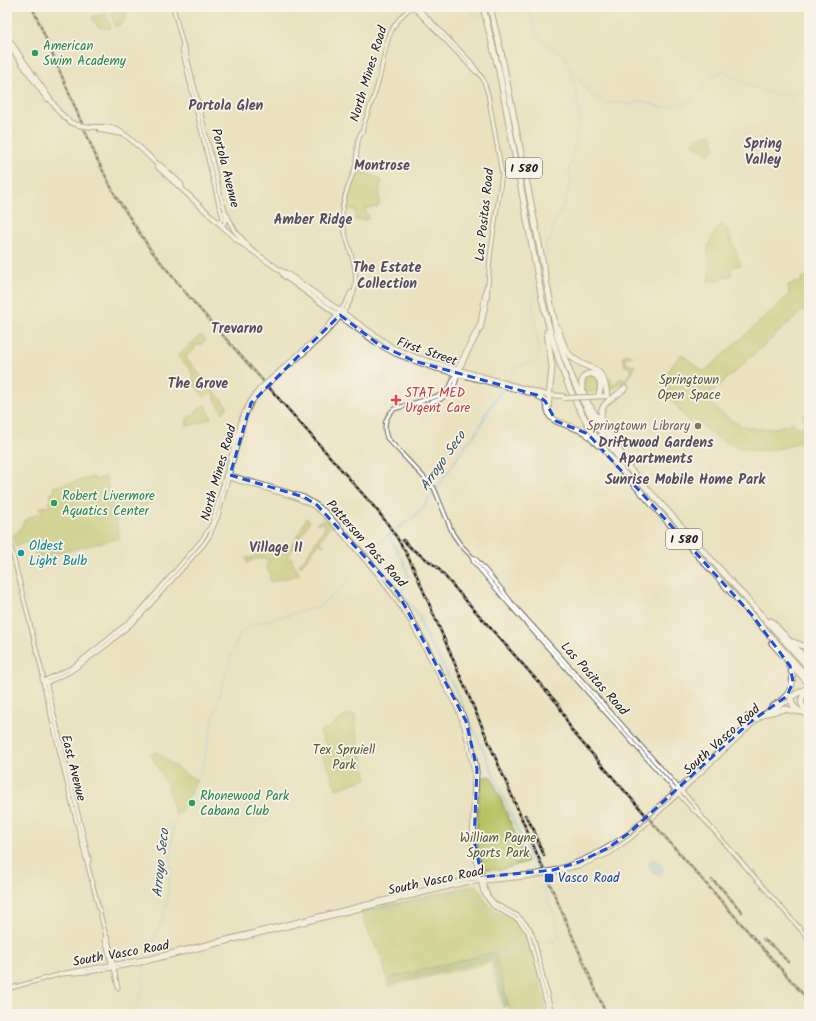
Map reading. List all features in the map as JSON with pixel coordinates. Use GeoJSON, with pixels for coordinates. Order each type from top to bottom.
{"type":"FeatureCollection","features":[{"type":"Feature","properties":{"kind":"highway","name":"I 580"},"geometry":{"type":"LineString","coordinates":[[483,7],[489,10],[542,299],[556,354],[567,384],[587,422],[615,463],[809,679]]}},
{"type":"Feature","properties":{"kind":"highway","name":"I 580"},"geometry":{"type":"LineString","coordinates":[[491,22],[501,52],[557,335],[573,382],[585,407],[608,444],[809,668]]}},
{"type":"Feature","properties":{"kind":"highway"},"geometry":{"type":"LineString","coordinates":[[542,299],[552,367],[548,409]]}},
{"type":"Feature","properties":{"kind":"highway"},"geometry":{"type":"LineString","coordinates":[[553,315],[567,351],[572,358],[599,372],[605,382],[607,396]]}},
{"type":"Feature","properties":{"kind":"highway"},"geometry":{"type":"LineString","coordinates":[[599,394],[601,388],[598,376],[592,373],[586,374],[581,383],[583,393],[592,410],[647,488]]}},
{"type":"Feature","properties":{"kind":"highway"},"geometry":{"type":"LineString","coordinates":[[603,425],[601,413],[604,405],[625,388]]}},
{"type":"Feature","properties":{"kind":"highway"},"geometry":{"type":"LineString","coordinates":[[537,395],[545,401],[550,416],[559,424],[581,430],[588,434],[615,463]]}},
{"type":"Feature","properties":{"kind":"highway"},"geometry":{"type":"LineString","coordinates":[[748,600],[755,604],[809,662]]}},
{"type":"Feature","properties":{"kind":"highway"},"geometry":{"type":"LineString","coordinates":[[752,615],[754,621],[809,688],[801,701],[803,707],[808,713]]}},
{"type":"Feature","properties":{"kind":"highway"},"geometry":{"type":"LineString","coordinates":[[790,640],[800,646],[809,648]]}},
{"type":"Feature","properties":{"kind":"highway"},"geometry":{"type":"LineString","coordinates":[[771,708],[787,696],[793,682],[792,671],[784,657]]}},
{"type":"Feature","properties":{"kind":"highway","name":"South Vasco Road"},"geometry":{"type":"LineString","coordinates":[[791,698],[809,688]]}},
{"type":"Feature","properties":{"kind":"highway"},"geometry":{"type":"LineString","coordinates":[[791,698],[795,708],[808,713]]}},
{"type":"Feature","properties":{"kind":"highway"},"geometry":{"type":"LineString","coordinates":[[767,713],[785,709],[808,713]]}},
{"type":"Feature","properties":{"kind":"main road","name":"Portola Avenue"},"geometry":{"type":"LineString","coordinates":[[173,7],[185,48],[227,221],[221,224]]}},
{"type":"Feature","properties":{"kind":"main road","name":"Las Positas Road"},"geometry":{"type":"LineString","coordinates":[[412,7],[483,79]]}},
{"type":"Feature","properties":{"kind":"main road","name":"North Mines Road"},"geometry":{"type":"LineString","coordinates":[[44,682],[68,673],[108,644],[140,616],[204,544],[214,526],[228,477],[242,417],[249,403],[261,389],[328,326],[340,312],[351,293],[355,281],[355,272],[343,225],[342,214],[345,197],[355,166],[359,139],[378,84],[389,37],[399,18],[412,7]]}},
{"type":"Feature","properties":{"kind":"main road","name":"Las Positas Road"},"geometry":{"type":"LineString","coordinates":[[417,7],[471,62],[483,79],[488,94],[502,174],[488,284],[486,287],[480,322],[458,371],[454,388],[443,398],[425,404],[412,404],[397,408],[391,412],[385,421],[385,433],[390,441],[432,486],[453,534],[472,557],[475,558],[511,602],[680,792],[696,807],[701,816],[809,939]]}},
{"type":"Feature","properties":{"kind":"main road","name":"First Street"},"geometry":{"type":"LineString","coordinates":[[7,37],[59,112],[70,122],[78,126]]}},
{"type":"Feature","properties":{"kind":"main road","name":"First Street"},"geometry":{"type":"LineString","coordinates":[[7,42],[56,112],[64,121],[78,126],[114,129],[123,134],[133,141],[157,164],[162,166],[181,184],[182,188],[237,240],[281,271],[284,276],[380,340],[418,358],[549,397]]}},
{"type":"Feature","properties":{"kind":"main road","name":"Portola Avenue"},"geometry":{"type":"LineString","coordinates":[[183,45],[182,49],[217,196],[223,215],[221,224]]}},
{"type":"Feature","properties":{"kind":"main road"},"geometry":{"type":"LineString","coordinates":[[225,212],[238,236],[253,252]]}},
{"type":"Feature","properties":{"kind":"main road","name":"First Street"},"geometry":{"type":"LineString","coordinates":[[506,385],[537,395],[549,397],[588,395]]}},
{"type":"Feature","properties":{"kind":"main road"},"geometry":{"type":"LineString","coordinates":[[588,395],[599,394]]}},
{"type":"Feature","properties":{"kind":"main road"},"geometry":{"type":"LineString","coordinates":[[588,395],[607,396]]}},
{"type":"Feature","properties":{"kind":"main road","name":"North Mines Road"},"geometry":{"type":"LineString","coordinates":[[44,682],[78,662],[138,614],[201,541],[212,524],[228,477]]}},
{"type":"Feature","properties":{"kind":"main road","name":"Patterson Pass Road"},"geometry":{"type":"LineString","coordinates":[[228,477],[294,497],[314,506],[331,521],[362,554],[386,585],[409,619],[461,718],[473,766],[474,778],[471,838],[473,853],[481,879],[487,894],[494,903],[520,918],[531,931],[552,1014]]}},
{"type":"Feature","properties":{"kind":"main road","name":"East Avenue"},"geometry":{"type":"LineString","coordinates":[[7,531],[89,859],[88,864],[118,988]]}},
{"type":"Feature","properties":{"kind":"main road","name":"Las Positas Road"},"geometry":{"type":"LineString","coordinates":[[472,557],[473,561],[509,604],[626,735],[677,788]]}},
{"type":"Feature","properties":{"kind":"main road"},"geometry":{"type":"LineString","coordinates":[[68,673],[78,665],[78,662]]}},
{"type":"Feature","properties":{"kind":"main road"},"geometry":{"type":"LineString","coordinates":[[43,676],[55,676]]}},
{"type":"Feature","properties":{"kind":"main road","name":"South Vasco Road"},"geometry":{"type":"LineString","coordinates":[[553,871],[579,862],[608,848],[629,833],[749,724],[791,698]]}},
{"type":"Feature","properties":{"kind":"main road","name":"South Vasco Road"},"geometry":{"type":"LineString","coordinates":[[7,989],[65,972],[145,962],[481,879],[534,875],[582,865],[610,853],[632,837],[745,732],[754,721],[771,708],[791,698]]}},
{"type":"Feature","properties":{"kind":"main road"},"geometry":{"type":"LineString","coordinates":[[749,724],[747,716],[754,721]]}},
{"type":"Feature","properties":{"kind":"main road"},"geometry":{"type":"LineString","coordinates":[[626,735],[628,734],[633,740],[635,740]]}},
{"type":"Feature","properties":{"kind":"main road","name":"Patterson Pass Road"},"geometry":{"type":"LineString","coordinates":[[481,879],[484,894],[491,904],[497,909],[518,920],[528,932],[549,1014]]}},
{"type":"Feature","properties":{"kind":"highlighted area"},"geometry":{"type":"Polygon","coordinates":[[[340,315],[378,344],[414,361],[537,395],[545,401],[556,421],[588,434],[752,615],[790,666],[793,682],[787,696],[749,723],[629,833],[608,848],[579,862],[553,870],[482,877],[474,841],[477,769],[466,721],[398,593],[317,505],[304,497],[230,475],[251,403],[340,315]]]}},
{"type":"Feature","properties":{"kind":"green space"},"geometry":{"type":"Polygon","coordinates":[[[126,8],[125,20],[115,27],[111,13],[126,8]]]}},
{"type":"Feature","properties":{"kind":"green space"},"geometry":{"type":"Polygon","coordinates":[[[106,13],[111,28],[101,28],[95,23],[92,17],[106,13]]]}},
{"type":"Feature","properties":{"kind":"green space"},"geometry":{"type":"Polygon","coordinates":[[[711,134],[715,148],[709,155],[692,143],[699,137],[711,134]]]}},
{"type":"Feature","properties":{"kind":"green space"},"geometry":{"type":"Polygon","coordinates":[[[357,169],[382,181],[380,187],[379,205],[377,207],[366,208],[365,210],[369,218],[364,220],[355,220],[356,210],[345,208],[355,171],[357,169]]]}},
{"type":"Feature","properties":{"kind":"green space"},"geometry":{"type":"Polygon","coordinates":[[[721,224],[727,229],[741,265],[730,268],[732,275],[715,281],[708,281],[711,266],[708,263],[710,260],[708,251],[710,241],[721,224]]]}},
{"type":"Feature","properties":{"kind":"green space","name":"Springtown Open Space"},"geometry":{"type":"Polygon","coordinates":[[[809,276],[809,305],[710,394],[710,401],[726,417],[744,426],[754,428],[773,428],[793,422],[798,429],[807,423],[802,416],[809,411],[809,430],[802,435],[805,440],[777,449],[758,451],[749,450],[739,448],[725,442],[694,419],[690,423],[673,402],[665,384],[669,379],[666,374],[681,354],[703,371],[706,370],[788,296],[788,285],[796,282],[799,283],[802,281],[801,278],[809,276]]]}},
{"type":"Feature","properties":{"kind":"green space","name":"The Grove"},"geometry":{"type":"Polygon","coordinates":[[[201,335],[206,340],[200,345],[195,345],[194,350],[187,355],[186,358],[227,406],[223,413],[211,392],[204,397],[195,386],[191,370],[177,356],[201,335]]]}},
{"type":"Feature","properties":{"kind":"green space"},"geometry":{"type":"Polygon","coordinates":[[[625,354],[632,356],[627,356],[625,363],[629,364],[630,366],[635,366],[634,370],[629,378],[617,386],[609,389],[606,379],[608,377],[615,384],[619,379],[625,379],[632,370],[624,365],[625,359],[622,359],[625,354]]]}},
{"type":"Feature","properties":{"kind":"green space"},"geometry":{"type":"Polygon","coordinates":[[[590,374],[599,381],[597,391],[584,393],[584,378],[590,374]]]}},
{"type":"Feature","properties":{"kind":"green space"},"geometry":{"type":"Polygon","coordinates":[[[206,404],[211,418],[187,426],[186,423],[189,416],[195,415],[196,411],[206,404]]]}},
{"type":"Feature","properties":{"kind":"green space"},"geometry":{"type":"Polygon","coordinates":[[[94,477],[95,480],[106,477],[120,538],[36,557],[32,541],[15,546],[12,536],[19,531],[24,521],[36,514],[43,513],[40,507],[50,505],[48,502],[52,499],[50,494],[55,491],[53,487],[94,477]]]}},
{"type":"Feature","properties":{"kind":"green space"},"geometry":{"type":"Polygon","coordinates":[[[148,493],[151,502],[149,504],[140,507],[138,502],[134,506],[129,503],[131,509],[121,512],[119,510],[116,501],[121,499],[127,501],[133,496],[139,498],[148,493]]]}},
{"type":"Feature","properties":{"kind":"green space"},"geometry":{"type":"Polygon","coordinates":[[[306,518],[310,521],[295,546],[300,550],[294,548],[288,555],[292,558],[292,562],[299,575],[271,582],[269,577],[271,576],[266,566],[269,559],[255,559],[247,563],[246,558],[253,557],[261,551],[259,546],[265,540],[272,548],[280,549],[284,553],[295,541],[306,518]]]}},
{"type":"Feature","properties":{"kind":"green space"},"geometry":{"type":"Polygon","coordinates":[[[323,520],[327,520],[331,527],[319,542],[325,546],[318,543],[300,567],[299,564],[304,560],[325,527],[324,523],[322,522],[317,524],[323,520]]]}},
{"type":"Feature","properties":{"kind":"green space","name":"Tex Spruiell Park"},"geometry":{"type":"Polygon","coordinates":[[[346,715],[355,715],[356,730],[367,779],[336,789],[330,771],[319,751],[326,748],[328,745],[324,741],[320,732],[333,725],[346,715]]]}},
{"type":"Feature","properties":{"kind":"green space"},"geometry":{"type":"Polygon","coordinates":[[[155,751],[185,774],[197,780],[176,816],[168,786],[151,755],[155,751]]]}},
{"type":"Feature","properties":{"kind":"green space","name":"William Payne Sports Park"},"geometry":{"type":"Polygon","coordinates":[[[491,776],[527,862],[500,870],[483,869],[476,836],[480,778],[491,776]]]}},
{"type":"Feature","properties":{"kind":"green space"},"geometry":{"type":"Polygon","coordinates":[[[475,885],[479,888],[490,907],[518,923],[525,932],[537,967],[547,1014],[511,1014],[497,961],[389,986],[382,958],[369,934],[361,912],[475,885]]]}},
{"type":"Feature","properties":{"kind":"green space"},"geometry":{"type":"Polygon","coordinates":[[[495,952],[508,1005],[503,1007],[492,959],[390,983],[389,980],[393,977],[495,952]]]}},
{"type":"Feature","properties":{"kind":"water"},"geometry":{"type":"Polygon","coordinates":[[[653,859],[662,867],[663,871],[660,875],[656,874],[648,865],[653,859]]]}},
{"type":"Feature","properties":{"kind":"waterway"},"geometry":{"type":"LineString","coordinates":[[468,7],[473,13],[482,16]]}},
{"type":"Feature","properties":{"kind":"waterway"},"geometry":{"type":"LineString","coordinates":[[493,14],[504,7]]}},
{"type":"Feature","properties":{"kind":"waterway","name":"Arroyo Seco"},"geometry":{"type":"LineString","coordinates":[[524,7],[530,11],[533,24],[541,40],[566,57],[574,82],[580,116],[576,132],[573,159],[569,169],[572,182],[569,185],[565,203],[554,222],[551,240],[545,243],[547,255]]}},
{"type":"Feature","properties":{"kind":"waterway"},"geometry":{"type":"LineString","coordinates":[[217,40],[219,35],[224,33]]}},
{"type":"Feature","properties":{"kind":"waterway"},"geometry":{"type":"LineString","coordinates":[[572,73],[593,97],[608,103],[619,102],[632,104],[642,101],[663,108],[690,102],[712,76],[720,72],[726,72],[738,79],[771,93],[789,95],[809,92]]}},
{"type":"Feature","properties":{"kind":"waterway"},"geometry":{"type":"LineString","coordinates":[[52,96],[65,112],[76,118]]}},
{"type":"Feature","properties":{"kind":"waterway","name":"Arroyo Seco"},"geometry":{"type":"LineString","coordinates":[[507,382],[516,366],[533,363],[538,358],[539,349],[532,305],[535,297],[534,284]]}},
{"type":"Feature","properties":{"kind":"waterway","name":"Arroyo Seco"},"geometry":{"type":"LineString","coordinates":[[436,490],[467,443],[477,432],[489,409],[503,388]]}},
{"type":"Feature","properties":{"kind":"waterway","name":"Arroyo Seco"},"geometry":{"type":"LineString","coordinates":[[366,553],[420,512],[434,492]]}},
{"type":"Feature","properties":{"kind":"waterway"},"geometry":{"type":"LineString","coordinates":[[390,534],[390,539],[404,562],[409,579],[402,592],[419,616],[422,627],[431,646],[456,691],[530,859],[539,872]]}},
{"type":"Feature","properties":{"kind":"waterway","name":"Arroyo Seco"},"geometry":{"type":"LineString","coordinates":[[250,625],[318,607],[340,590],[361,558]]}},
{"type":"Feature","properties":{"kind":"waterway","name":"Arroyo Seco"},"geometry":{"type":"LineString","coordinates":[[234,650],[239,635],[246,628]]}},
{"type":"Feature","properties":{"kind":"waterway"},"geometry":{"type":"LineString","coordinates":[[181,813],[201,773],[215,710],[232,654]]}},
{"type":"Feature","properties":{"kind":"waterway","name":"Arroyo Seco"},"geometry":{"type":"LineString","coordinates":[[147,956],[164,915],[167,902],[173,826],[177,818]]}},
{"type":"Feature","properties":{"kind":"waterway"},"geometry":{"type":"LineString","coordinates":[[538,944],[556,940],[559,936],[555,918],[543,888],[541,875]]}},
{"type":"Feature","properties":{"kind":"waterway"},"geometry":{"type":"LineString","coordinates":[[369,913],[457,892],[466,893],[472,896],[526,948]]}},
{"type":"Feature","properties":{"kind":"waterway"},"geometry":{"type":"LineString","coordinates":[[505,1014],[502,999],[492,970],[493,959],[495,955],[530,946]]}},
{"type":"Feature","properties":{"kind":"waterway","name":"Arroyo Seco"},"geometry":{"type":"LineString","coordinates":[[134,1014],[143,989],[144,965]]}},
{"type":"Feature","properties":{"kind":"railway"},"geometry":{"type":"LineString","coordinates":[[32,7],[97,159],[115,195],[150,249],[190,298],[376,509],[402,545],[414,569],[606,1014]]}},
{"type":"Feature","properties":{"kind":"railway"},"geometry":{"type":"LineString","coordinates":[[403,540],[412,549],[437,567],[558,704],[572,731],[809,1001]]}},
{"type":"Feature","properties":{"kind":"railway"},"geometry":{"type":"LineString","coordinates":[[525,815],[534,830],[544,855]]}},
{"type":"Feature","properties":{"kind":"railway"},"geometry":{"type":"LineString","coordinates":[[712,880],[742,912]]}},
{"type":"Feature","properties":{"kind":"railway"},"geometry":{"type":"LineString","coordinates":[[763,939],[776,949],[788,962]]}},
{"type":"Feature","properties":{"kind":"place","name":"American Swim Academy"},"geometry":{"type":"Point","coordinates":[35,53]}},
{"type":"Feature","properties":{"kind":"place","name":"STAT MED Urgent Care"},"geometry":{"type":"Point","coordinates":[396,400]}},
{"type":"Feature","properties":{"kind":"place","name":"Springtown Library"},"geometry":{"type":"Point","coordinates":[698,426]}},
{"type":"Feature","properties":{"kind":"place","name":"Robert Livermore Aquatics Center"},"geometry":{"type":"Point","coordinates":[54,503]}},
{"type":"Feature","properties":{"kind":"place","name":"Oldest Light Bulb"},"geometry":{"type":"Point","coordinates":[21,553]}},
{"type":"Feature","properties":{"kind":"place","name":"Rhonewood Park Cabana Club"},"geometry":{"type":"Point","coordinates":[192,803]}},
{"type":"Feature","properties":{"kind":"place","name":"Vasco Road"},"geometry":{"type":"Point","coordinates":[549,878]}},
{"type":"Feature","properties":{"kind":"district","name":"Portola Glen"},"geometry":{"type":"Point","coordinates":[226,106]}},
{"type":"Feature","properties":{"kind":"district","name":"Spring Valley"},"geometry":{"type":"Point","coordinates":[763,152]}},
{"type":"Feature","properties":{"kind":"district","name":"Montrose"},"geometry":{"type":"Point","coordinates":[382,166]}},
{"type":"Feature","properties":{"kind":"district","name":"Amber Ridge"},"geometry":{"type":"Point","coordinates":[313,220]}},
{"type":"Feature","properties":{"kind":"district","name":"The Estate Collection"},"geometry":{"type":"Point","coordinates":[387,276]}},
{"type":"Feature","properties":{"kind":"district","name":"Trevarno"},"geometry":{"type":"Point","coordinates":[237,329]}},
{"type":"Feature","properties":{"kind":"district","name":"The Grove"},"geometry":{"type":"Point","coordinates":[198,384]}},
{"type":"Feature","properties":{"kind":"district","name":"Driftwood Gardens Apartments"},"geometry":{"type":"Point","coordinates":[656,452]}},
{"type":"Feature","properties":{"kind":"district","name":"Sunrise Mobile Home Park"},"geometry":{"type":"Point","coordinates":[685,480]}},
{"type":"Feature","properties":{"kind":"district","name":"Village II"},"geometry":{"type":"Point","coordinates":[276,548]}}]}
